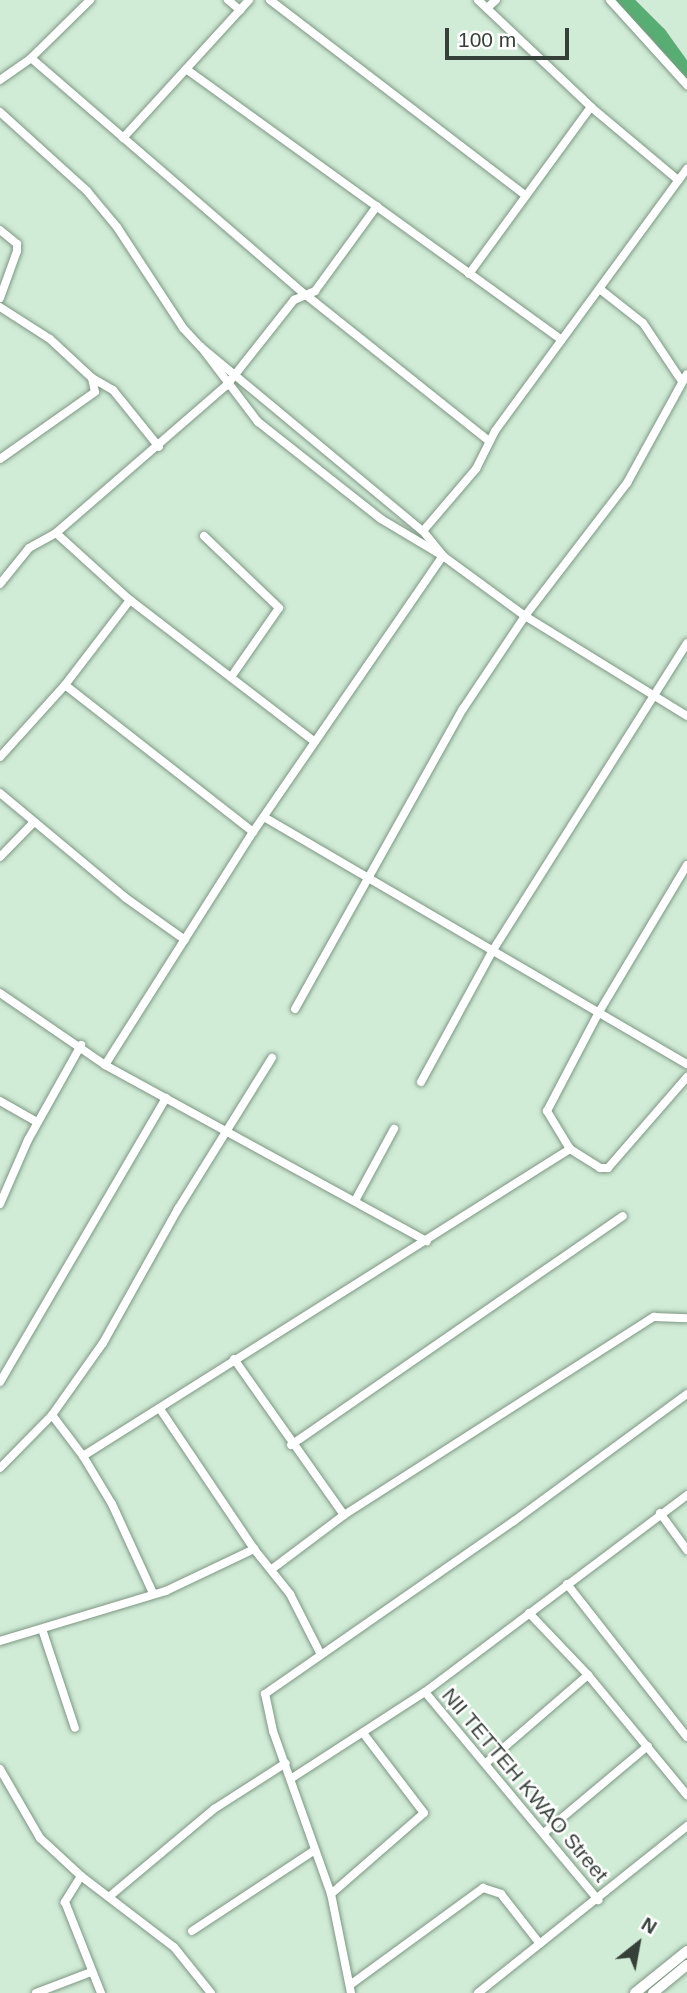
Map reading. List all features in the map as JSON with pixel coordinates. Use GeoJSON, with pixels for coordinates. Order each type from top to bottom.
{"type":"FeatureCollection","features":[{"type":"Feature","properties":{"kind":"main road"},"geometry":{"type":"LineString","coordinates":[[635,1993],[687,1951]]}},
{"type":"Feature","properties":{"kind":"main road"},"geometry":{"type":"LineString","coordinates":[[653,1993],[687,1965]]}},
{"type":"Feature","properties":{"kind":"street"},"geometry":{"type":"LineString","coordinates":[[0,80],[31,58],[90,0]]}},
{"type":"Feature","properties":{"kind":"street"},"geometry":{"type":"LineString","coordinates":[[228,0],[240,10]]}},
{"type":"Feature","properties":{"kind":"street"},"geometry":{"type":"LineString","coordinates":[[122,138],[249,0]]}},
{"type":"Feature","properties":{"kind":"street"},"geometry":{"type":"LineString","coordinates":[[270,0],[526,196]]}},
{"type":"Feature","properties":{"kind":"street"},"geometry":{"type":"LineString","coordinates":[[478,0],[591,107],[678,180]]}},
{"type":"Feature","properties":{"kind":"street"},"geometry":{"type":"LineString","coordinates":[[487,8],[496,0]]}},
{"type":"Feature","properties":{"kind":"street"},"geometry":{"type":"LineString","coordinates":[[610,0],[687,85]]}},
{"type":"Feature","properties":{"kind":"street"},"geometry":{"type":"LineString","coordinates":[[31,58],[306,295],[489,441]]}},
{"type":"Feature","properties":{"kind":"street"},"geometry":{"type":"LineString","coordinates":[[186,69],[562,340]]}},
{"type":"Feature","properties":{"kind":"street"},"geometry":{"type":"LineString","coordinates":[[468,274],[591,107]]}},
{"type":"Feature","properties":{"kind":"street"},"geometry":{"type":"LineString","coordinates":[[0,112],[88,191],[117,227],[183,328],[201,347],[226,386],[258,422],[381,519],[443,556],[525,616],[687,716]]}},
{"type":"Feature","properties":{"kind":"street"},"geometry":{"type":"LineString","coordinates":[[424,531],[476,469],[489,441],[687,169]]}},
{"type":"Feature","properties":{"kind":"street"},"geometry":{"type":"LineString","coordinates":[[0,583],[29,548],[56,533],[159,447],[226,386],[235,371],[294,300],[315,291],[377,206]]}},
{"type":"Feature","properties":{"kind":"street"},"geometry":{"type":"LineString","coordinates":[[0,230],[17,244],[0,298]]}},
{"type":"Feature","properties":{"kind":"street"},"geometry":{"type":"LineString","coordinates":[[295,1009],[370,879],[452,727],[525,616],[627,483],[684,377],[643,323],[601,290]]}},
{"type":"Feature","properties":{"kind":"street"},"geometry":{"type":"LineString","coordinates":[[0,307],[50,339],[92,377],[113,390],[159,447]]}},
{"type":"Feature","properties":{"kind":"street"},"geometry":{"type":"LineString","coordinates":[[201,347],[235,371],[424,531],[443,556]]}},
{"type":"Feature","properties":{"kind":"street"},"geometry":{"type":"LineString","coordinates":[[0,459],[89,400],[94,392],[92,377]]}},
{"type":"Feature","properties":{"kind":"street"},"geometry":{"type":"LineString","coordinates":[[56,533],[130,600],[315,742]]}},
{"type":"Feature","properties":{"kind":"street"},"geometry":{"type":"LineString","coordinates":[[204,536],[279,608],[231,677]]}},
{"type":"Feature","properties":{"kind":"street"},"geometry":{"type":"LineString","coordinates":[[105,1065],[253,832],[443,556]]}},
{"type":"Feature","properties":{"kind":"street"},"geometry":{"type":"LineString","coordinates":[[0,757],[65,685],[130,600]]}},
{"type":"Feature","properties":{"kind":"street"},"geometry":{"type":"LineString","coordinates":[[421,1082],[493,950],[687,643]]}},
{"type":"Feature","properties":{"kind":"street"},"geometry":{"type":"LineString","coordinates":[[65,685],[253,832]]}},
{"type":"Feature","properties":{"kind":"street"},"geometry":{"type":"LineString","coordinates":[[0,793],[185,940]]}},
{"type":"Feature","properties":{"kind":"street"},"geometry":{"type":"LineString","coordinates":[[264,817],[687,1064]]}},
{"type":"Feature","properties":{"kind":"street"},"geometry":{"type":"LineString","coordinates":[[0,856],[34,822]]}},
{"type":"Feature","properties":{"kind":"street"},"geometry":{"type":"LineString","coordinates":[[687,865],[599,1012],[547,1108],[570,1149],[600,1168],[608,1168],[687,1077]]}},
{"type":"Feature","properties":{"kind":"street"},"geometry":{"type":"LineString","coordinates":[[0,993],[81,1045],[105,1065],[356,1199],[427,1241]]}},
{"type":"Feature","properties":{"kind":"street"},"geometry":{"type":"LineString","coordinates":[[0,1204],[37,1122],[81,1045]]}},
{"type":"Feature","properties":{"kind":"street"},"geometry":{"type":"LineString","coordinates":[[0,1468],[52,1415],[103,1343],[272,1058]]}},
{"type":"Feature","properties":{"kind":"street"},"geometry":{"type":"LineString","coordinates":[[0,1382],[166,1098]]}},
{"type":"Feature","properties":{"kind":"street"},"geometry":{"type":"LineString","coordinates":[[0,1101],[37,1122]]}},
{"type":"Feature","properties":{"kind":"street"},"geometry":{"type":"LineString","coordinates":[[356,1199],[394,1129]]}},
{"type":"Feature","properties":{"kind":"street"},"geometry":{"type":"LineString","coordinates":[[83,1456],[570,1149]]}},
{"type":"Feature","properties":{"kind":"street"},"geometry":{"type":"LineString","coordinates":[[291,1446],[623,1216]]}},
{"type":"Feature","properties":{"kind":"street"},"geometry":{"type":"LineString","coordinates":[[272,1569],[344,1515],[654,1317],[687,1318]]}},
{"type":"Feature","properties":{"kind":"street"},"geometry":{"type":"LineString","coordinates":[[234,1359],[291,1446],[344,1515]]}},
{"type":"Feature","properties":{"kind":"street"},"geometry":{"type":"LineString","coordinates":[[540,1944],[501,1894],[483,1888],[351,1989],[331,1894],[285,1763],[265,1694],[320,1653],[514,1521],[687,1394]]}},
{"type":"Feature","properties":{"kind":"street"},"geometry":{"type":"LineString","coordinates":[[160,1409],[254,1549],[272,1569],[320,1653]]}},
{"type":"Feature","properties":{"kind":"street"},"geometry":{"type":"LineString","coordinates":[[52,1415],[83,1456],[112,1504],[153,1594]]}},
{"type":"Feature","properties":{"kind":"street"},"geometry":{"type":"LineString","coordinates":[[292,1778],[425,1692],[687,1495]]}},
{"type":"Feature","properties":{"kind":"street"},"geometry":{"type":"LineString","coordinates":[[660,1513],[687,1550]]}},
{"type":"Feature","properties":{"kind":"street"},"geometry":{"type":"LineString","coordinates":[[0,1641],[175,1588],[254,1549]]}},
{"type":"Feature","properties":{"kind":"street"},"geometry":{"type":"LineString","coordinates":[[567,1584],[687,1737]]}},
{"type":"Feature","properties":{"kind":"street"},"geometry":{"type":"LineString","coordinates":[[529,1613],[588,1675],[687,1796]]}},
{"type":"Feature","properties":{"kind":"street"},"geometry":{"type":"LineString","coordinates":[[42,1629],[75,1728]]}},
{"type":"Feature","properties":{"kind":"street"},"geometry":{"type":"LineString","coordinates":[[486,1763],[588,1675]]}},
{"type":"Feature","properties":{"kind":"street","name":"NII TETTEH KWAO Street"},"geometry":{"type":"LineString","coordinates":[[425,1692],[545,1832],[598,1900]]}},
{"type":"Feature","properties":{"kind":"street"},"geometry":{"type":"LineString","coordinates":[[331,1894],[424,1813],[363,1732]]}},
{"type":"Feature","properties":{"kind":"street"},"geometry":{"type":"LineString","coordinates":[[545,1832],[648,1746]]}},
{"type":"Feature","properties":{"kind":"street"},"geometry":{"type":"LineString","coordinates":[[110,1896],[186,1830],[285,1763]]}},
{"type":"Feature","properties":{"kind":"street"},"geometry":{"type":"LineString","coordinates":[[0,1769],[40,1838],[81,1876],[174,1947],[211,1993]]}},
{"type":"Feature","properties":{"kind":"street"},"geometry":{"type":"LineString","coordinates":[[478,1993],[598,1900],[687,1826]]}},
{"type":"Feature","properties":{"kind":"street"},"geometry":{"type":"LineString","coordinates":[[192,1931],[315,1850]]}},
{"type":"Feature","properties":{"kind":"street"},"geometry":{"type":"LineString","coordinates":[[81,1876],[65,1902],[101,1993]]}},
{"type":"Feature","properties":{"kind":"street"},"geometry":{"type":"LineString","coordinates":[[36,1993],[91,1972]]}},
{"type":"Feature","properties":{"kind":"waterway"},"geometry":{"type":"LineString","coordinates":[[624,0],[659,35],[687,74]]}}]}
